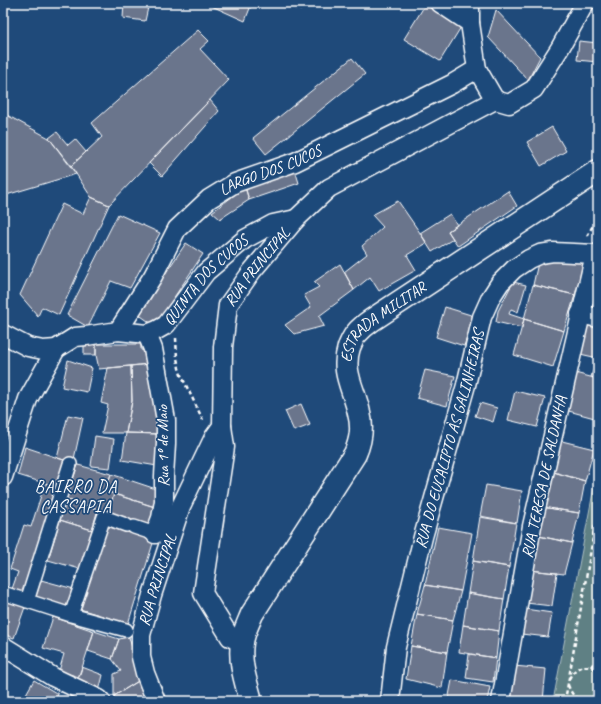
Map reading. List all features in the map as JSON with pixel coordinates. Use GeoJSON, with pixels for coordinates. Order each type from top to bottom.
{"type":"FeatureCollection","features":[{"type":"Feature","properties":{"kind":"street"},"geometry":{"type":"LineString","coordinates":[[440,3],[470,23]]}},
{"type":"Feature","properties":{"kind":"street"},"geometry":{"type":"LineString","coordinates":[[470,3],[470,23],[477,69],[495,100],[509,104],[534,89],[560,48],[585,3]]}},
{"type":"Feature","properties":{"kind":"street","name":"LARGO DOS CUCOS"},"geometry":{"type":"LineString","coordinates":[[118,331],[153,276],[178,229],[209,199],[235,183],[295,162],[452,84],[477,69]]}},
{"type":"Feature","properties":{"kind":"street","name":"RUA PRINCIPAL"},"geometry":{"type":"LineString","coordinates":[[156,701],[145,673],[141,656],[141,636],[152,595],[181,506],[218,431],[223,347],[228,305],[252,271],[296,219],[329,188],[495,100]]}},
{"type":"Feature","properties":{"kind":"street","name":"ESTRADA MILITAR"},"geometry":{"type":"LineString","coordinates":[[252,701],[242,668],[242,643],[245,630],[252,614],[355,454],[359,444],[361,423],[346,366],[350,344],[355,335],[362,327],[372,320],[598,171]]}},
{"type":"Feature","properties":{"kind":"street","name":"QUINTA DOS CUCOS"},"geometry":{"type":"LineString","coordinates":[[56,349],[75,336],[86,336],[118,331],[147,334],[157,330],[166,325],[206,272],[245,239],[273,224],[296,219]]}},
{"type":"Feature","properties":{"kind":"street","name":"RUA DO EUCALIPTO ÀS GALINHEIRAS"},"geometry":{"type":"LineString","coordinates":[[390,701],[396,647],[423,537],[466,385],[482,317],[491,297],[500,283],[514,269],[540,254],[553,252],[595,254]]}},
{"type":"Feature","properties":{"kind":"street","name":"RUA TERESA DE SALDANHA"},"geometry":{"type":"LineString","coordinates":[[501,701],[532,526],[595,254]]}},
{"type":"Feature","properties":{"kind":"street"},"geometry":{"type":"LineString","coordinates":[[580,314],[598,318]]}},
{"type":"Feature","properties":{"kind":"street"},"geometry":{"type":"LineString","coordinates":[[3,334],[28,347],[43,350],[56,349]]}},
{"type":"Feature","properties":{"kind":"street","name":"Rua 1º de Maio"},"geometry":{"type":"LineString","coordinates":[[147,334],[154,349],[166,420],[164,501],[161,518],[155,534]]}},
{"type":"Feature","properties":{"kind":"street"},"geometry":{"type":"LineString","coordinates":[[3,477],[28,399],[56,349]]}},
{"type":"Feature","properties":{"kind":"street"},"geometry":{"type":"LineString","coordinates":[[218,431],[225,447],[203,593],[230,637],[242,643]]}},
{"type":"Feature","properties":{"kind":"street"},"geometry":{"type":"LineString","coordinates":[[27,601],[70,464]]}},
{"type":"Feature","properties":{"kind":"street"},"geometry":{"type":"LineString","coordinates":[[71,615],[104,517],[155,534]]}},
{"type":"Feature","properties":{"kind":"street"},"geometry":{"type":"LineString","coordinates":[[3,594],[126,630]]}},
{"type":"Feature","properties":{"kind":"street"},"geometry":{"type":"LineString","coordinates":[[3,646],[53,677],[101,701]]}},
{"type":"Feature","properties":{"kind":"path"},"geometry":{"type":"LineString","coordinates":[[175,312],[179,368],[200,414],[218,431]]}},
{"type":"Feature","properties":{"kind":"path"},"geometry":{"type":"LineString","coordinates":[[568,701],[566,694],[598,515]]}},
{"type":"Feature","properties":{"kind":"path"},"geometry":{"type":"LineString","coordinates":[[591,667],[598,656]]}},
{"type":"Feature","properties":{"kind":"path"},"geometry":{"type":"LineString","coordinates":[[582,701],[572,694],[568,683],[572,673],[582,666],[588,666],[598,671]]}},
{"type":"Feature","properties":{"kind":"path"},"geometry":{"type":"LineString","coordinates":[[590,701],[598,697]]}},
{"type":"Feature","properties":{"kind":"green space"},"geometry":{"type":"Polygon","coordinates":[[[595,482],[598,483],[598,701],[553,701],[595,482]]]}},
{"type":"Feature","properties":{"kind":"building"},"geometry":{"type":"Polygon","coordinates":[[[124,3],[149,3],[145,21],[123,18],[124,3]]]}},
{"type":"Feature","properties":{"kind":"building"},"geometry":{"type":"Polygon","coordinates":[[[205,3],[252,3],[245,21],[205,3]]]}},
{"type":"Feature","properties":{"kind":"building"},"geometry":{"type":"Polygon","coordinates":[[[269,3],[303,3],[301,10],[269,3]]]}},
{"type":"Feature","properties":{"kind":"building"},"geometry":{"type":"Polygon","coordinates":[[[425,5],[461,27],[440,61],[404,39],[425,5]]]}},
{"type":"Feature","properties":{"kind":"building"},"geometry":{"type":"Polygon","coordinates":[[[496,10],[540,57],[528,80],[488,37],[496,10]]]}},
{"type":"Feature","properties":{"kind":"building"},"geometry":{"type":"Polygon","coordinates":[[[198,30],[209,41],[200,49],[229,80],[109,205],[91,197],[71,166],[102,137],[92,123],[198,30]]]}},
{"type":"Feature","properties":{"kind":"building"},"geometry":{"type":"Polygon","coordinates":[[[579,41],[598,43],[598,62],[577,60],[579,41]]]}},
{"type":"Feature","properties":{"kind":"building"},"geometry":{"type":"Polygon","coordinates":[[[352,58],[365,74],[266,154],[253,138],[352,58]]]}},
{"type":"Feature","properties":{"kind":"building"},"geometry":{"type":"Polygon","coordinates":[[[210,100],[219,111],[162,176],[149,163],[210,100]]]}},
{"type":"Feature","properties":{"kind":"building"},"geometry":{"type":"Polygon","coordinates":[[[3,113],[49,138],[76,174],[3,196],[3,113]]]}},
{"type":"Feature","properties":{"kind":"building"},"geometry":{"type":"Polygon","coordinates":[[[552,127],[566,151],[541,166],[527,142],[552,127]]]}},
{"type":"Feature","properties":{"kind":"building"},"geometry":{"type":"Polygon","coordinates":[[[57,132],[68,145],[75,139],[86,152],[71,166],[49,138],[57,132]]]}},
{"type":"Feature","properties":{"kind":"building"},"geometry":{"type":"Polygon","coordinates":[[[295,170],[299,183],[249,200],[245,187],[295,170]]]}},
{"type":"Feature","properties":{"kind":"building"},"geometry":{"type":"Polygon","coordinates":[[[245,187],[249,200],[220,219],[212,212],[245,187]]]}},
{"type":"Feature","properties":{"kind":"building"},"geometry":{"type":"Polygon","coordinates":[[[508,191],[517,206],[458,246],[448,231],[508,191]]]}},
{"type":"Feature","properties":{"kind":"building"},"geometry":{"type":"Polygon","coordinates":[[[91,197],[109,205],[59,315],[42,307],[38,316],[20,295],[62,204],[83,214],[91,197]]]}},
{"type":"Feature","properties":{"kind":"building"},"geometry":{"type":"Polygon","coordinates":[[[398,201],[427,243],[407,255],[416,270],[379,291],[370,277],[354,290],[344,272],[367,254],[362,246],[383,227],[372,215],[398,201]]]}},
{"type":"Feature","properties":{"kind":"building"},"geometry":{"type":"Polygon","coordinates":[[[118,214],[160,233],[130,288],[111,281],[88,327],[67,315],[118,214]]]}},
{"type":"Feature","properties":{"kind":"building"},"geometry":{"type":"Polygon","coordinates":[[[450,214],[457,225],[448,231],[453,239],[432,252],[420,233],[450,214]]]}},
{"type":"Feature","properties":{"kind":"building"},"geometry":{"type":"Polygon","coordinates":[[[186,243],[203,254],[155,326],[138,314],[186,243]]]}},
{"type":"Feature","properties":{"kind":"building"},"geometry":{"type":"Polygon","coordinates":[[[581,258],[585,262],[575,295],[533,285],[538,263],[581,258]]]}},
{"type":"Feature","properties":{"kind":"building"},"geometry":{"type":"Polygon","coordinates":[[[340,264],[354,290],[319,316],[324,326],[294,334],[285,325],[311,307],[304,295],[319,287],[314,282],[340,264]]]}},
{"type":"Feature","properties":{"kind":"building"},"geometry":{"type":"Polygon","coordinates":[[[513,282],[526,285],[518,312],[511,309],[509,314],[524,319],[522,328],[496,322],[498,311],[513,282]]]}},
{"type":"Feature","properties":{"kind":"building"},"geometry":{"type":"Polygon","coordinates":[[[533,285],[575,295],[564,331],[524,319],[533,285]]]}},
{"type":"Feature","properties":{"kind":"building"},"geometry":{"type":"Polygon","coordinates":[[[445,307],[474,316],[464,346],[436,337],[445,307]]]}},
{"type":"Feature","properties":{"kind":"building"},"geometry":{"type":"Polygon","coordinates":[[[524,319],[564,331],[553,367],[514,355],[524,319]]]}},
{"type":"Feature","properties":{"kind":"building"},"geometry":{"type":"Polygon","coordinates":[[[591,324],[598,325],[598,358],[580,354],[586,326],[591,324]]]}},
{"type":"Feature","properties":{"kind":"building"},"geometry":{"type":"Polygon","coordinates":[[[84,344],[96,344],[96,355],[84,355],[84,344]]]}},
{"type":"Feature","properties":{"kind":"building"},"geometry":{"type":"Polygon","coordinates":[[[96,344],[141,344],[141,350],[148,351],[149,364],[99,369],[96,355],[96,344]]]}},
{"type":"Feature","properties":{"kind":"building"},"geometry":{"type":"Polygon","coordinates":[[[598,358],[598,379],[591,377],[598,358]]]}},
{"type":"Feature","properties":{"kind":"building"},"geometry":{"type":"Polygon","coordinates":[[[68,360],[92,368],[87,392],[62,387],[68,360]]]}},
{"type":"Feature","properties":{"kind":"building"},"geometry":{"type":"Polygon","coordinates":[[[149,364],[160,434],[126,433],[132,401],[131,366],[149,364]]]}},
{"type":"Feature","properties":{"kind":"building"},"geometry":{"type":"Polygon","coordinates":[[[131,366],[132,401],[126,433],[102,433],[108,405],[101,403],[108,368],[131,366]]]}},
{"type":"Feature","properties":{"kind":"building"},"geometry":{"type":"Polygon","coordinates":[[[425,370],[455,376],[447,406],[417,398],[425,370]]]}},
{"type":"Feature","properties":{"kind":"building"},"geometry":{"type":"Polygon","coordinates":[[[575,373],[598,379],[598,419],[565,410],[575,373]]]}},
{"type":"Feature","properties":{"kind":"building"},"geometry":{"type":"Polygon","coordinates":[[[515,391],[545,398],[537,427],[508,420],[515,391]]]}},
{"type":"Feature","properties":{"kind":"building"},"geometry":{"type":"Polygon","coordinates":[[[480,403],[497,408],[493,422],[475,416],[480,403]]]}},
{"type":"Feature","properties":{"kind":"building"},"geometry":{"type":"Polygon","coordinates":[[[301,404],[310,425],[294,431],[285,411],[301,404]]]}},
{"type":"Feature","properties":{"kind":"building"},"geometry":{"type":"Polygon","coordinates":[[[68,415],[83,418],[74,459],[64,460],[57,458],[68,415]]]}},
{"type":"Feature","properties":{"kind":"building"},"geometry":{"type":"Polygon","coordinates":[[[126,433],[160,434],[157,466],[122,460],[126,433]]]}},
{"type":"Feature","properties":{"kind":"building"},"geometry":{"type":"Polygon","coordinates":[[[95,436],[114,439],[110,468],[91,466],[95,436]]]}},
{"type":"Feature","properties":{"kind":"building"},"geometry":{"type":"Polygon","coordinates":[[[558,440],[594,449],[585,481],[550,471],[558,440]]]}},
{"type":"Feature","properties":{"kind":"building"},"geometry":{"type":"Polygon","coordinates":[[[25,447],[64,460],[57,487],[18,475],[25,447]]]}},
{"type":"Feature","properties":{"kind":"building"},"geometry":{"type":"Polygon","coordinates":[[[78,465],[111,474],[105,491],[114,494],[108,513],[66,499],[78,465]]]}},
{"type":"Feature","properties":{"kind":"building"},"geometry":{"type":"Polygon","coordinates":[[[550,471],[585,481],[579,513],[542,507],[550,471]]]}},
{"type":"Feature","properties":{"kind":"building"},"geometry":{"type":"Polygon","coordinates":[[[111,474],[159,490],[158,508],[105,491],[111,474]]]}},
{"type":"Feature","properties":{"kind":"building"},"geometry":{"type":"Polygon","coordinates":[[[45,483],[57,487],[23,592],[12,589],[18,572],[10,569],[24,525],[31,527],[45,483]]]}},
{"type":"Feature","properties":{"kind":"building"},"geometry":{"type":"Polygon","coordinates":[[[486,485],[522,491],[517,523],[480,516],[486,485]]]}},
{"type":"Feature","properties":{"kind":"building"},"geometry":{"type":"Polygon","coordinates":[[[114,494],[158,508],[152,527],[108,513],[114,494]]]}},
{"type":"Feature","properties":{"kind":"building"},"geometry":{"type":"Polygon","coordinates":[[[66,499],[98,509],[92,530],[60,520],[66,499]]]}},
{"type":"Feature","properties":{"kind":"building"},"geometry":{"type":"Polygon","coordinates":[[[542,507],[579,513],[572,543],[534,535],[542,507]]]}},
{"type":"Feature","properties":{"kind":"building"},"geometry":{"type":"Polygon","coordinates":[[[480,517],[516,523],[509,567],[473,561],[480,517]]]}},
{"type":"Feature","properties":{"kind":"building"},"geometry":{"type":"Polygon","coordinates":[[[60,520],[92,530],[80,569],[48,560],[60,520]]]}},
{"type":"Feature","properties":{"kind":"building"},"geometry":{"type":"Polygon","coordinates":[[[106,526],[154,540],[128,624],[80,609],[106,526]]]}},
{"type":"Feature","properties":{"kind":"building"},"geometry":{"type":"Polygon","coordinates":[[[438,527],[472,533],[461,591],[425,585],[438,527]]]}},
{"type":"Feature","properties":{"kind":"building"},"geometry":{"type":"Polygon","coordinates":[[[534,535],[572,543],[564,574],[530,570],[534,535]]]}},
{"type":"Feature","properties":{"kind":"building"},"geometry":{"type":"Polygon","coordinates":[[[473,561],[509,567],[504,599],[468,593],[473,561]]]}},
{"type":"Feature","properties":{"kind":"building"},"geometry":{"type":"Polygon","coordinates":[[[530,570],[557,573],[552,606],[526,603],[530,570]]]}},
{"type":"Feature","properties":{"kind":"building"},"geometry":{"type":"Polygon","coordinates":[[[41,580],[74,589],[69,608],[35,599],[41,580]]]}},
{"type":"Feature","properties":{"kind":"building"},"geometry":{"type":"Polygon","coordinates":[[[425,585],[461,591],[453,620],[417,614],[425,585]]]}},
{"type":"Feature","properties":{"kind":"building"},"geometry":{"type":"Polygon","coordinates":[[[468,593],[504,599],[499,631],[463,625],[468,593]]]}},
{"type":"Feature","properties":{"kind":"building"},"geometry":{"type":"Polygon","coordinates":[[[3,599],[25,607],[14,638],[3,634],[3,599]]]}},
{"type":"Feature","properties":{"kind":"building"},"geometry":{"type":"Polygon","coordinates":[[[525,609],[552,613],[548,637],[521,634],[525,609]]]}},
{"type":"Feature","properties":{"kind":"building"},"geometry":{"type":"Polygon","coordinates":[[[417,614],[453,620],[447,652],[411,646],[417,614]]]}},
{"type":"Feature","properties":{"kind":"building"},"geometry":{"type":"Polygon","coordinates":[[[53,617],[94,631],[79,677],[59,671],[64,654],[43,648],[53,617]]]}},
{"type":"Feature","properties":{"kind":"building"},"geometry":{"type":"Polygon","coordinates":[[[463,625],[499,631],[496,658],[459,652],[463,625]]]}},
{"type":"Feature","properties":{"kind":"building"},"geometry":{"type":"Polygon","coordinates":[[[94,631],[119,639],[112,659],[88,651],[94,631]]]}},
{"type":"Feature","properties":{"kind":"building"},"geometry":{"type":"Polygon","coordinates":[[[129,637],[140,680],[114,696],[114,674],[121,671],[112,659],[119,639],[129,637]]]}},
{"type":"Feature","properties":{"kind":"building"},"geometry":{"type":"Polygon","coordinates":[[[411,646],[447,652],[442,688],[406,679],[411,646]]]}},
{"type":"Feature","properties":{"kind":"building"},"geometry":{"type":"Polygon","coordinates":[[[469,654],[496,658],[493,682],[466,678],[469,654]]]}},
{"type":"Feature","properties":{"kind":"building"},"geometry":{"type":"Polygon","coordinates":[[[514,666],[546,669],[543,701],[511,701],[514,666]]]}},
{"type":"Feature","properties":{"kind":"building"},"geometry":{"type":"Polygon","coordinates":[[[82,667],[103,675],[99,691],[76,683],[82,667]]]}},
{"type":"Feature","properties":{"kind":"building"},"geometry":{"type":"Polygon","coordinates":[[[34,680],[58,694],[55,701],[22,701],[34,680]]]}},
{"type":"Feature","properties":{"kind":"building"},"geometry":{"type":"Polygon","coordinates":[[[140,680],[147,701],[116,701],[114,696],[140,680]]]}},
{"type":"Feature","properties":{"kind":"building"},"geometry":{"type":"Polygon","coordinates":[[[452,680],[490,687],[487,701],[448,701],[452,680]]]}},
{"type":"Feature","properties":{"kind":"district","name":"BAIRRO DA CASSAPIA"},"geometry":{"type":"Point","coordinates":[76,496]}}]}
